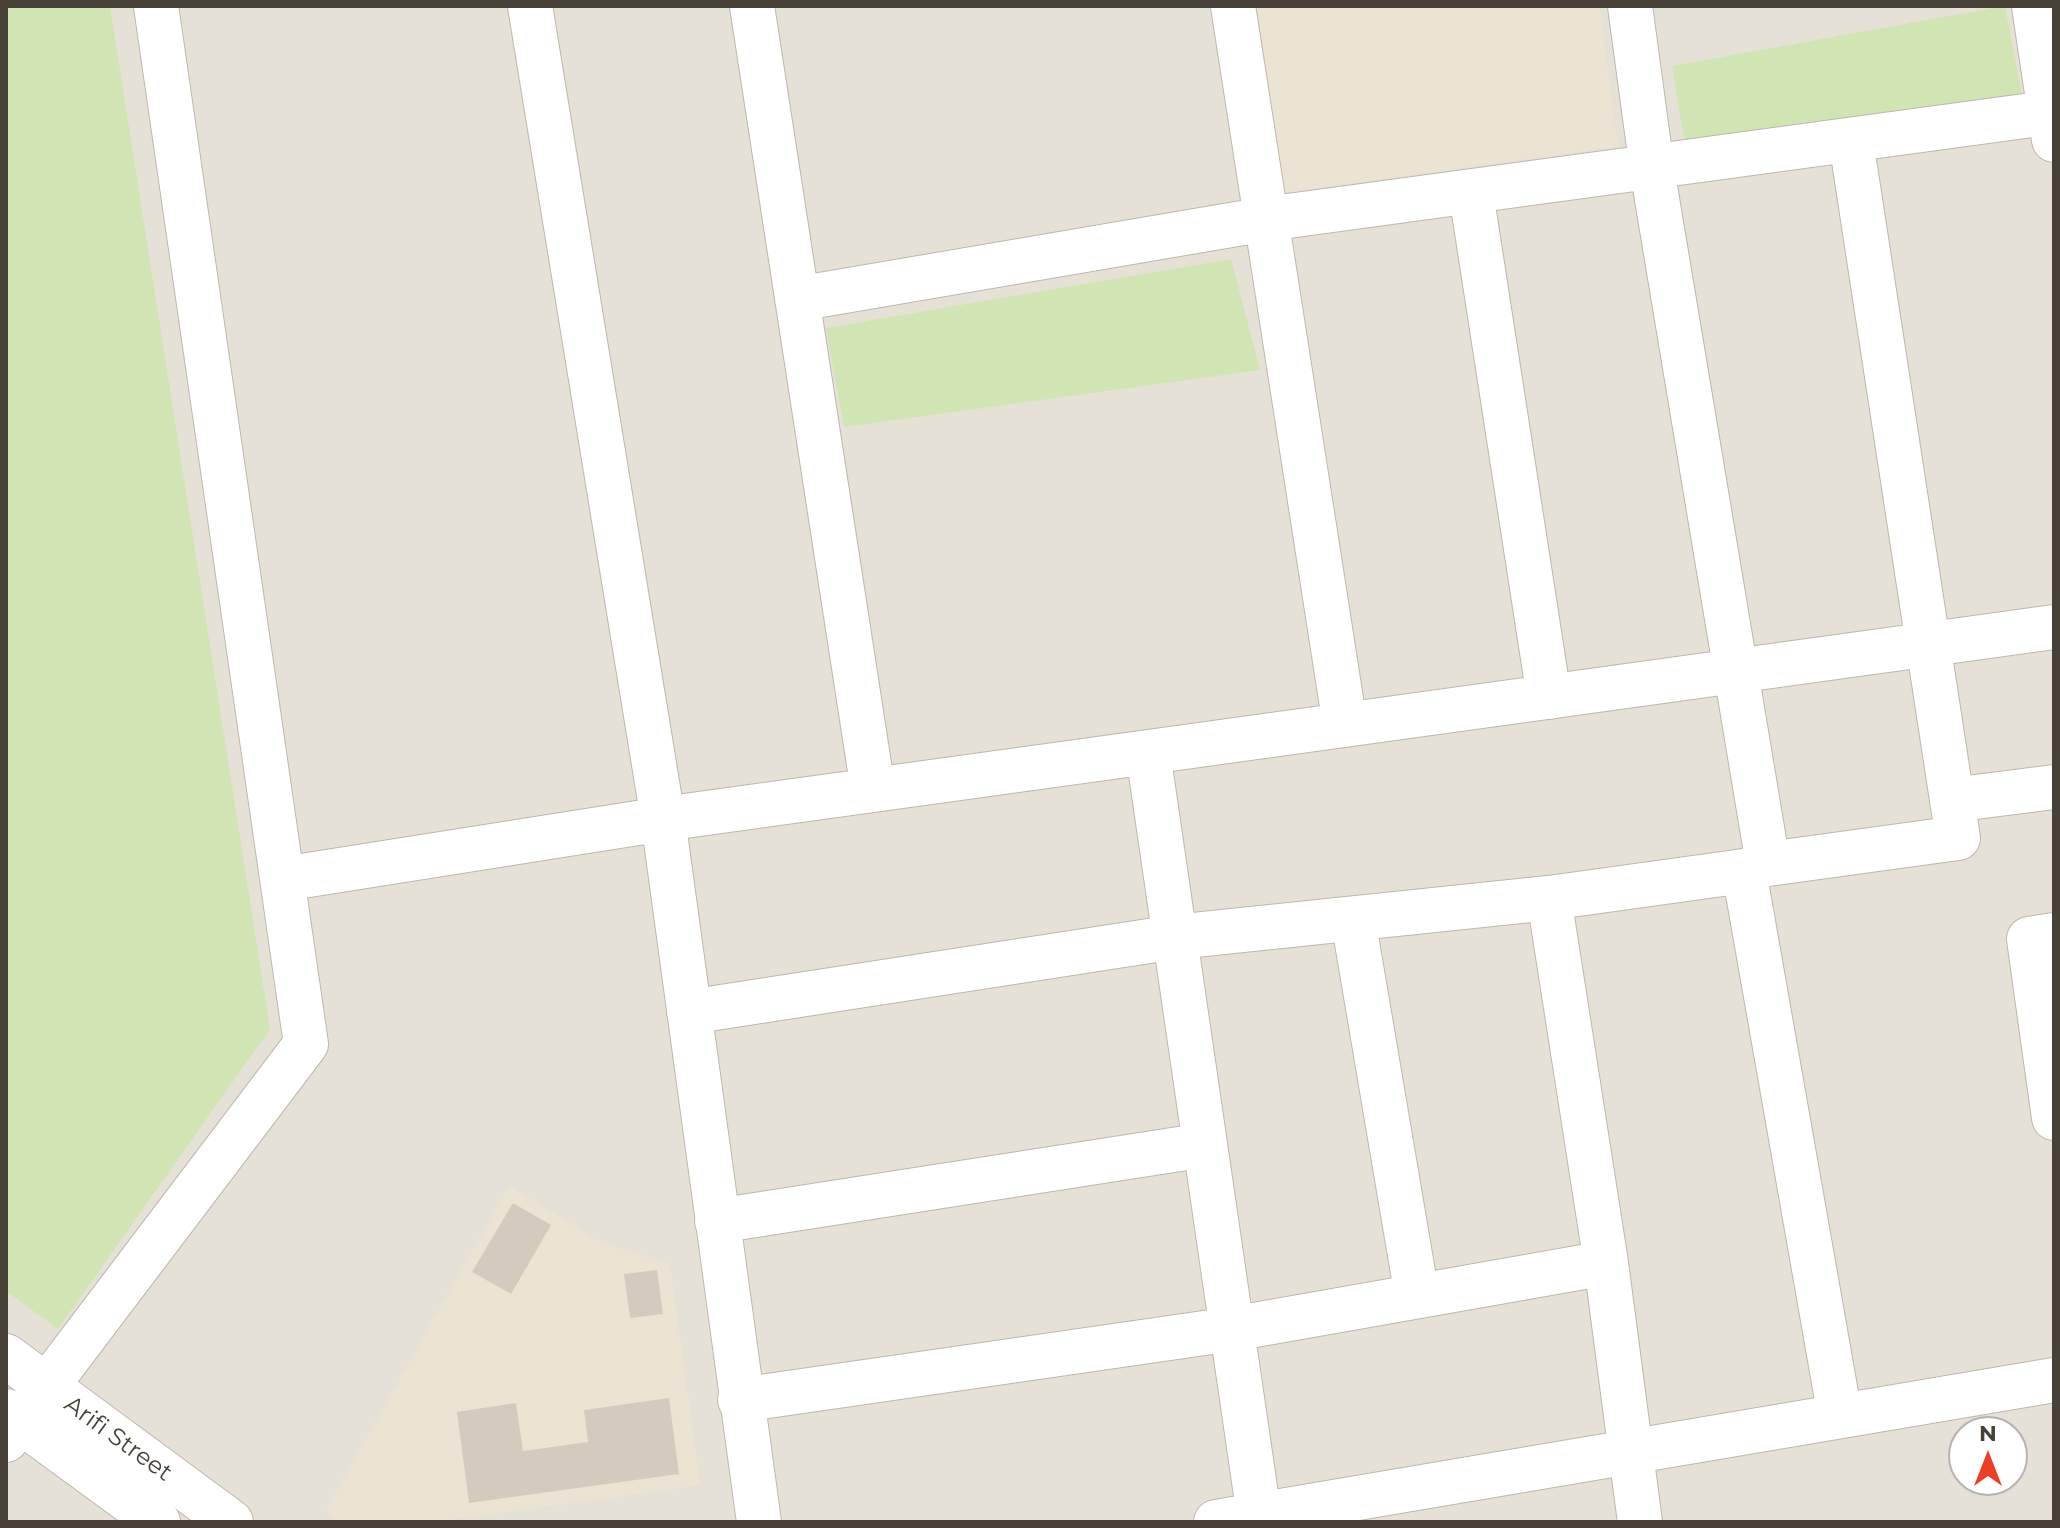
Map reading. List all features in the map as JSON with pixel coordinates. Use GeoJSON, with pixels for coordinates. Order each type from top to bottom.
{"type":"FeatureCollection","features":[{"type":"Feature","properties":{"kind":"street"},"geometry":{"type":"LineString","coordinates":[[11,1424],[46,1387],[306,1044],[156,6]]}},
{"type":"Feature","properties":{"kind":"street"},"geometry":{"type":"LineString","coordinates":[[530,6],[663,819],[759,1522]]}},
{"type":"Feature","properties":{"kind":"street"},"geometry":{"type":"LineString","coordinates":[[752,6],[873,790]]}},
{"type":"Feature","properties":{"kind":"street"},"geometry":{"type":"LineString","coordinates":[[1233,6],[1345,725]]}},
{"type":"Feature","properties":{"kind":"street"},"geometry":{"type":"LineString","coordinates":[[1630,6],[1652,169],[1736,672],[1756,867],[1840,1416]]}},
{"type":"Feature","properties":{"kind":"street"},"geometry":{"type":"LineString","coordinates":[[797,299],[1266,219],[1851,141],[2053,122],[2034,6]]}},
{"type":"Feature","properties":{"kind":"street"},"geometry":{"type":"LineString","coordinates":[[689,1012],[1175,937],[1549,898],[1958,838],[1851,141]]}},
{"type":"Feature","properties":{"kind":"street"},"geometry":{"type":"LineString","coordinates":[[1471,193],[1549,697]]}},
{"type":"Feature","properties":{"kind":"street"},"geometry":{"type":"LineString","coordinates":[[283,879],[663,819],[2054,627]]}},
{"type":"Feature","properties":{"kind":"street"},"geometry":{"type":"LineString","coordinates":[[1148,753],[1260,1518]]}},
{"type":"Feature","properties":{"kind":"street"},"geometry":{"type":"LineString","coordinates":[[1952,800],[2054,787]]}},
{"type":"Feature","properties":{"kind":"street"},"geometry":{"type":"LineString","coordinates":[[1549,898],[1606,1263],[1640,1522]]}},
{"type":"Feature","properties":{"kind":"street"},"geometry":{"type":"LineString","coordinates":[[1353,919],[1417,1296]]}},
{"type":"Feature","properties":{"kind":"street"},"geometry":{"type":"LineString","coordinates":[[2054,935],[2029,939],[2054,1118]]}},
{"type":"Feature","properties":{"kind":"street"},"geometry":{"type":"LineString","coordinates":[[717,1221],[1205,1145]]}},
{"type":"Feature","properties":{"kind":"street"},"geometry":{"type":"LineString","coordinates":[[740,1400],[1232,1329],[1606,1263]]}},
{"type":"Feature","properties":{"kind":"street","name":"Arifi Street"},"geometry":{"type":"LineString","coordinates":[[6,1356],[231,1522]]}},
{"type":"Feature","properties":{"kind":"street"},"geometry":{"type":"LineString","coordinates":[[1216,1522],[1260,1518],[2054,1380]]}},
{"type":"Feature","properties":{"kind":"street","name":"Arifi Street"},"geometry":{"type":"LineString","coordinates":[[11,1424],[158,1522]]}},
{"type":"Feature","properties":{"kind":"shaded area"},"geometry":{"type":"Polygon","coordinates":[[[6,6],[2054,6],[2054,1522],[6,1522],[6,6]]]}},
{"type":"Feature","properties":{"kind":"shaded area"},"geometry":{"type":"Polygon","coordinates":[[[1257,6],[1599,6],[1618,146],[1283,193],[1257,6]]]}},
{"type":"Feature","properties":{"kind":"shaded area"},"geometry":{"type":"Polygon","coordinates":[[[509,1186],[602,1243],[670,1265],[700,1485],[432,1522],[335,1522],[326,1510],[509,1186]]]}},
{"type":"Feature","properties":{"kind":"green space"},"geometry":{"type":"Polygon","coordinates":[[[6,6],[110,6],[270,1029],[58,1329],[6,1291],[6,6]]]}},
{"type":"Feature","properties":{"kind":"green space"},"geometry":{"type":"Polygon","coordinates":[[[2005,6],[2023,100],[1686,151],[1672,66],[2005,6]]]}},
{"type":"Feature","properties":{"kind":"green space"},"geometry":{"type":"Polygon","coordinates":[[[1231,259],[1260,370],[844,427],[826,328],[1231,259]]]}},
{"type":"Feature","properties":{"kind":"building"},"geometry":{"type":"Polygon","coordinates":[[[513,1203],[551,1225],[511,1294],[472,1272],[513,1203]]]}},
{"type":"Feature","properties":{"kind":"building"},"geometry":{"type":"Polygon","coordinates":[[[657,1270],[663,1314],[630,1318],[624,1274],[657,1270]]]}},
{"type":"Feature","properties":{"kind":"building"},"geometry":{"type":"Polygon","coordinates":[[[669,1398],[679,1474],[469,1503],[457,1412],[516,1403],[523,1451],[588,1442],[584,1410],[669,1398]]]}}]}
